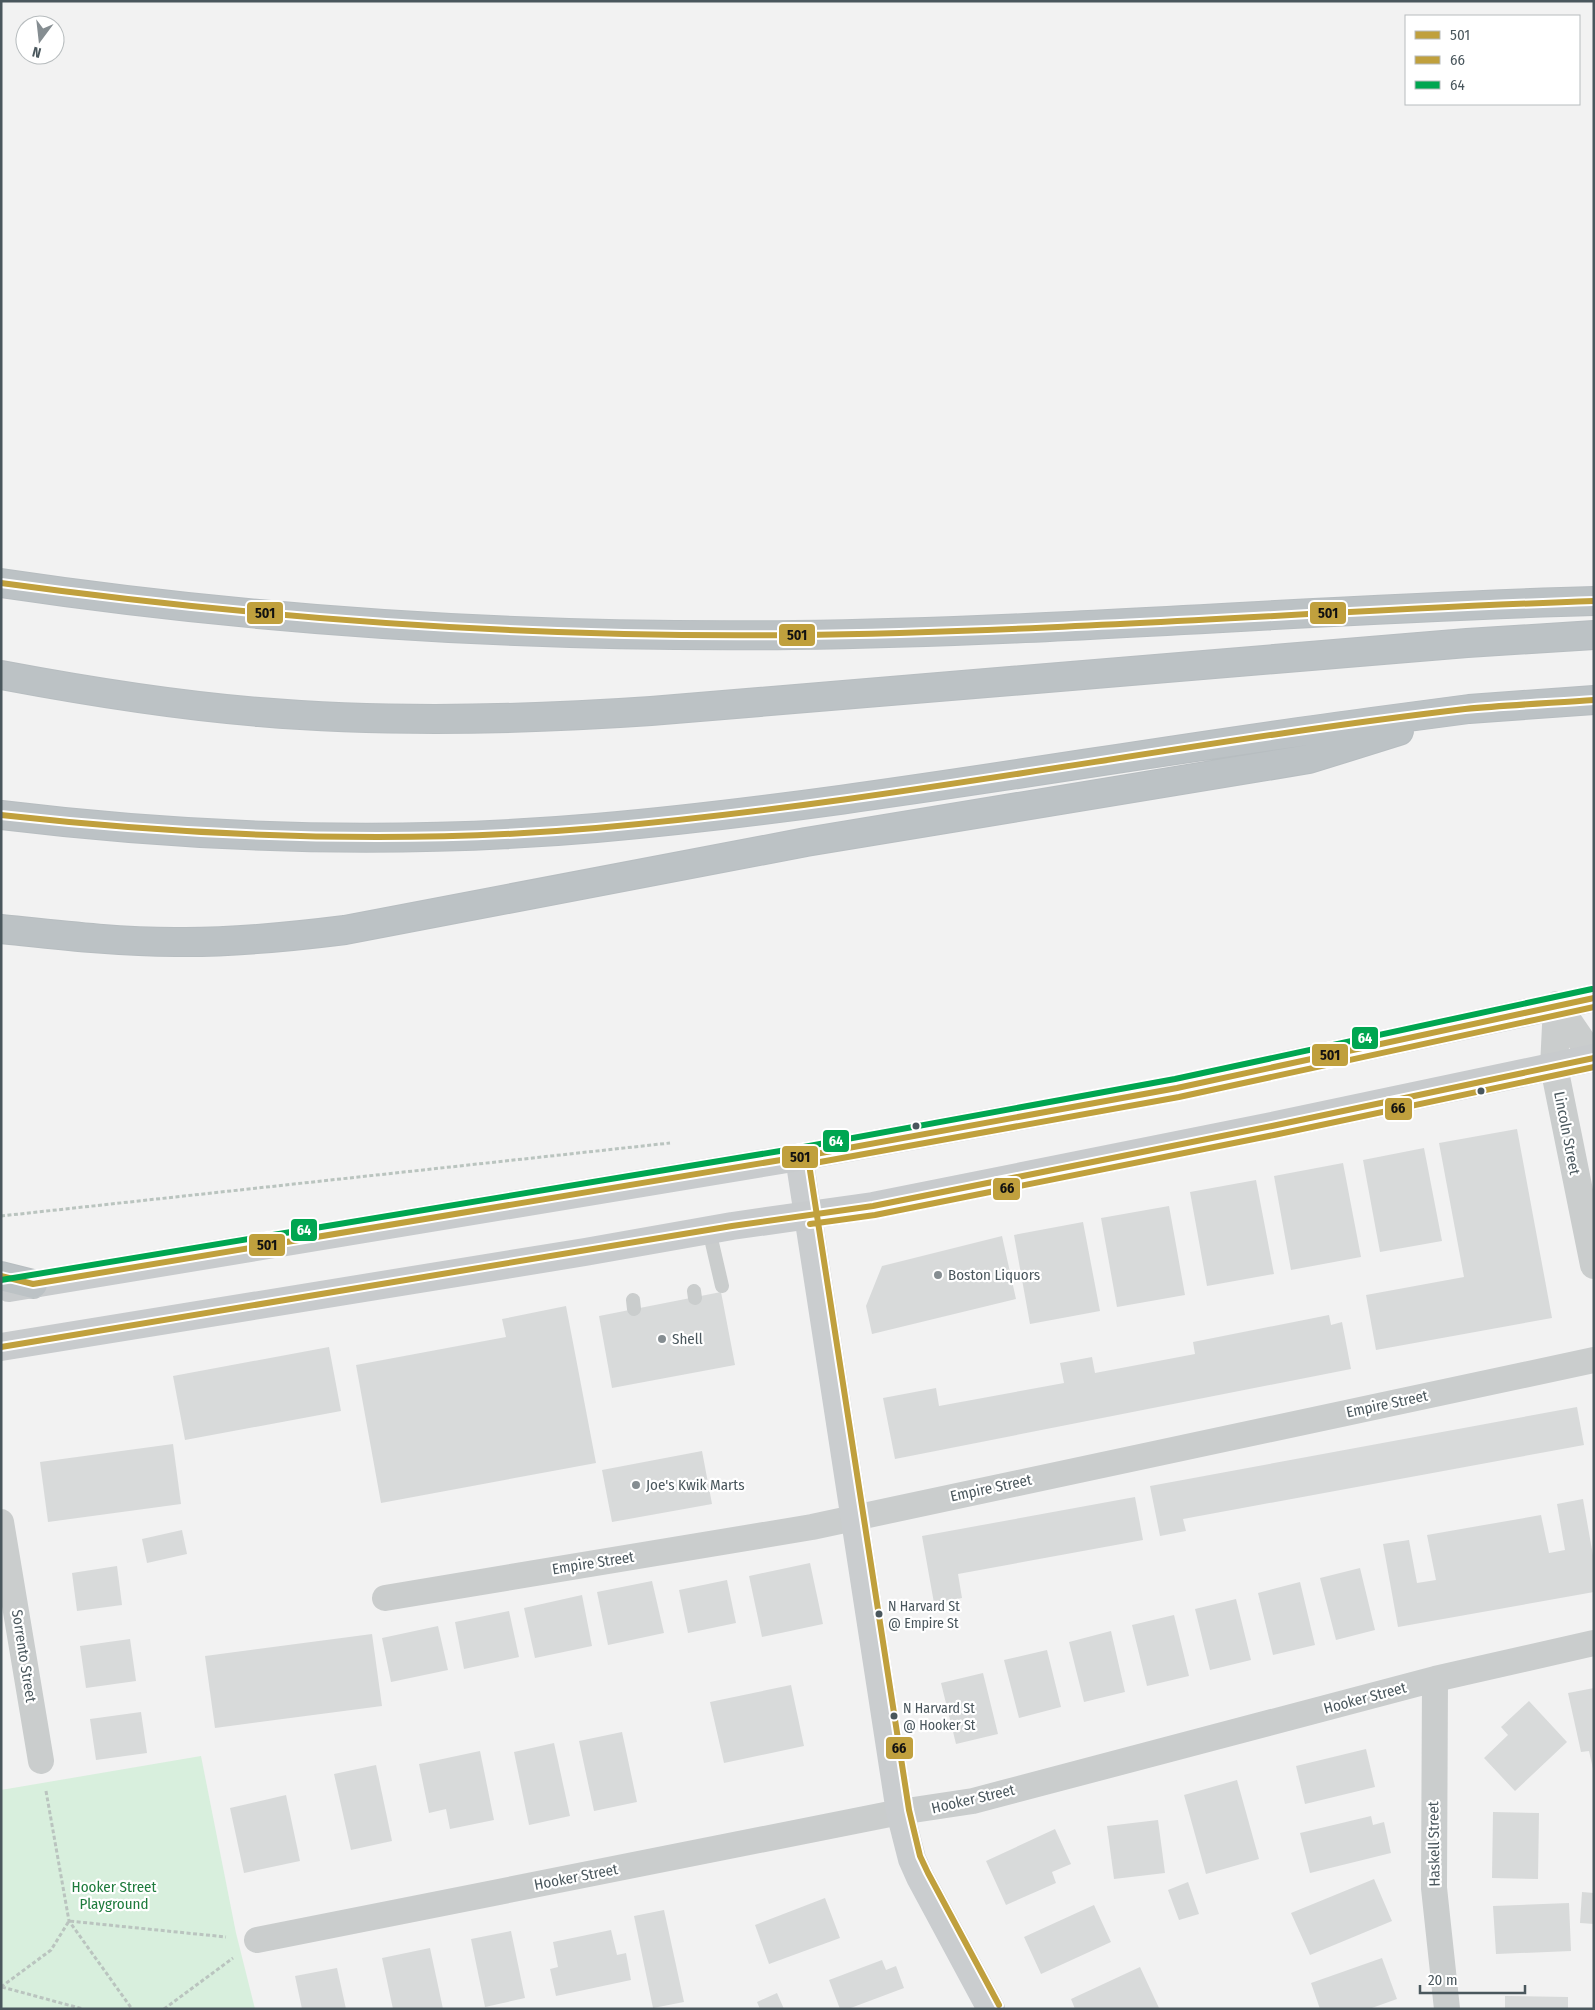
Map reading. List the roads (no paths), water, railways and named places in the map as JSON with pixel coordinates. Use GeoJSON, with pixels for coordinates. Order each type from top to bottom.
{"type":"FeatureCollection","features":[{"type":"Feature","properties":{"kind":"highway"},"geometry":{"type":"LineString","coordinates":[[1,583],[153,603],[297,617],[478,629],[668,635],[920,632],[1594,601]]}},
{"type":"Feature","properties":{"kind":"highway"},"geometry":{"type":"LineString","coordinates":[[1,675],[109,694],[257,712],[370,718],[516,718],[651,710],[1594,634]]}},
{"type":"Feature","properties":{"kind":"highway"},"geometry":{"type":"LineString","coordinates":[[1,815],[166,831],[310,837],[455,836],[593,828],[734,814],[1469,709],[1594,700]]}},
{"type":"Feature","properties":{"kind":"highway"},"geometry":{"type":"LineString","coordinates":[[1,929],[108,939],[176,942],[272,938],[345,930],[806,842],[1310,759],[1469,709]]}},
{"type":"Feature","properties":{"kind":"highway"},"geometry":{"type":"LineString","coordinates":[[1,1276],[32,1284]]}},
{"type":"Feature","properties":{"kind":"main road"},"geometry":{"type":"LineString","coordinates":[[1,1289],[799,1157],[1177,1088],[1594,998]]}},
{"type":"Feature","properties":{"kind":"main road"},"geometry":{"type":"LineString","coordinates":[[1,1347],[575,1254],[709,1230],[872,1206],[1272,1126],[1594,1058]]}},
{"type":"Feature","properties":{"kind":"main road"},"geometry":{"type":"LineString","coordinates":[[799,1157],[900,1812],[912,1859],[991,2009]]}},
{"type":"Feature","properties":{"kind":"street"},"geometry":{"type":"LineString","coordinates":[[1557,1005],[1594,1058]]}},
{"type":"Feature","properties":{"kind":"street","name":"Lincoln Street"},"geometry":{"type":"LineString","coordinates":[[1557,1005],[1554,1067],[1594,1265]]}},
{"type":"Feature","properties":{"kind":"street","name":"Empire Street"},"geometry":{"type":"LineString","coordinates":[[385,1598],[812,1527],[1594,1360]]}},
{"type":"Feature","properties":{"kind":"street","name":"Sorrento Street"},"geometry":{"type":"LineString","coordinates":[[1,1522],[41,1761]]}},
{"type":"Feature","properties":{"kind":"street","name":"Hooker Street"},"geometry":{"type":"LineString","coordinates":[[257,1940],[900,1812],[972,1801],[1435,1679],[1594,1643]]}},
{"type":"Feature","properties":{"kind":"street","name":"Haskell Street"},"geometry":{"type":"LineString","coordinates":[[1435,1679],[1434,1888],[1447,2009]]}},
{"type":"Feature","properties":{"kind":"lane"},"geometry":{"type":"LineString","coordinates":[[709,1230],[722,1286]]}},
{"type":"Feature","properties":{"kind":"place","name":"Boston Liquors"},"geometry":{"type":"Point","coordinates":[938,1275]}},
{"type":"Feature","properties":{"kind":"place","name":"Shell"},"geometry":{"type":"Point","coordinates":[662,1339]}},
{"type":"Feature","properties":{"kind":"place","name":"Joe's Kwik Marts"},"geometry":{"type":"Point","coordinates":[636,1485]}},
{"type":"Feature","properties":{"kind":"place","name":"N Harvard St @ Empire St"},"geometry":{"type":"Point","coordinates":[879,1614]}},
{"type":"Feature","properties":{"kind":"place","name":"N Harvard St @ Hooker St"},"geometry":{"type":"Point","coordinates":[894,1716]}},
{"type":"Feature","properties":{"kind":"park label","name":"Hooker Street Playground"},"geometry":{"type":"Point","coordinates":[114,1896]}}]}
